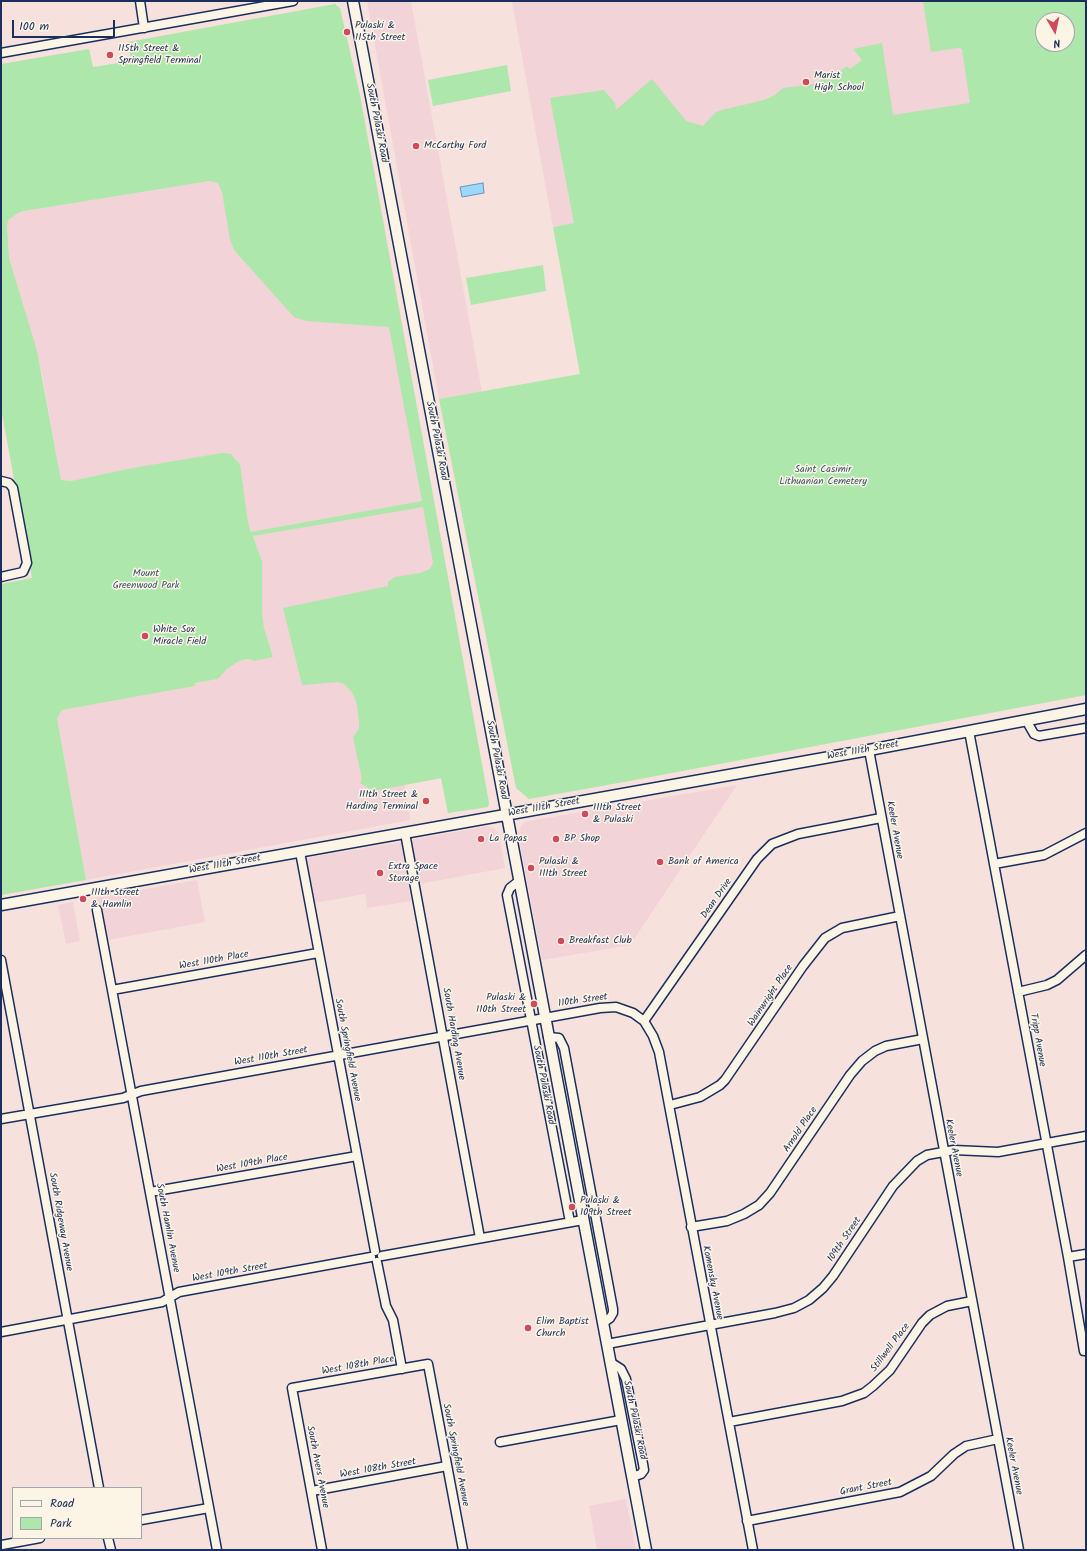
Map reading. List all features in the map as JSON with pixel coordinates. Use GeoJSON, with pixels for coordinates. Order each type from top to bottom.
{"type":"FeatureCollection","features":[{"type":"Feature","properties":{"kind":"main road","name":"South Pulaski Road"},"geometry":{"type":"LineString","coordinates":[[353,1],[646,1550]]}},
{"type":"Feature","properties":{"kind":"main road","name":"West 111th Street"},"geometry":{"type":"LineString","coordinates":[[1,905],[869,750],[1086,709]]}},
{"type":"Feature","properties":{"kind":"street"},"geometry":{"type":"LineString","coordinates":[[140,1],[144,28]]}},
{"type":"Feature","properties":{"kind":"street"},"geometry":{"type":"LineString","coordinates":[[1,53],[293,1]]}},
{"type":"Feature","properties":{"kind":"street"},"geometry":{"type":"LineString","coordinates":[[1,577],[17,574],[25,570],[27,563],[14,488],[5,482]]}},
{"type":"Feature","properties":{"kind":"street"},"geometry":{"type":"LineString","coordinates":[[1026,720],[1034,734],[1039,736],[1086,728]]}},
{"type":"Feature","properties":{"kind":"street","name":"Tripp Avenue"},"geometry":{"type":"LineString","coordinates":[[969,730],[1068,1257],[1084,1351],[1086,1351]]}},
{"type":"Feature","properties":{"kind":"street","name":"Keeler Avenue"},"geometry":{"type":"LineString","coordinates":[[869,750],[1019,1550]]}},
{"type":"Feature","properties":{"kind":"street","name":"Dean Drive"},"geometry":{"type":"LineString","coordinates":[[644,1021],[757,859],[772,844],[798,834],[881,818]]}},
{"type":"Feature","properties":{"kind":"street","name":"South Harding Avenue"},"geometry":{"type":"LineString","coordinates":[[405,833],[480,1238]]}},
{"type":"Feature","properties":{"kind":"street"},"geometry":{"type":"LineString","coordinates":[[994,864],[1044,855],[1086,833]]}},
{"type":"Feature","properties":{"kind":"street","name":"South Springfield Avenue"},"geometry":{"type":"LineString","coordinates":[[300,852],[386,1306],[393,1320],[402,1369]]}},
{"type":"Feature","properties":{"kind":"street","name":"South Pulaski Road"},"geometry":{"type":"LineString","coordinates":[[519,881],[510,888],[507,895],[570,1222]]}},
{"type":"Feature","properties":{"kind":"street","name":"South Hamlin Avenue"},"geometry":{"type":"LineString","coordinates":[[97,910],[217,1550]]}},
{"type":"Feature","properties":{"kind":"street","name":"Wainwright Place"},"geometry":{"type":"LineString","coordinates":[[670,1105],[700,1097],[720,1085],[803,966],[825,938],[842,928],[900,916]]}},
{"type":"Feature","properties":{"kind":"street","name":"West 110th Place"},"geometry":{"type":"LineString","coordinates":[[112,990],[318,953]]}},
{"type":"Feature","properties":{"kind":"street"},"geometry":{"type":"LineString","coordinates":[[1018,992],[1047,985],[1057,980],[1086,955]]}},
{"type":"Feature","properties":{"kind":"street","name":"South Ridgeway Avenue"},"geometry":{"type":"LineString","coordinates":[[1,960],[99,1487]]}},
{"type":"Feature","properties":{"kind":"street","name":"110th Street"},"geometry":{"type":"LineString","coordinates":[[545,1017],[600,1008],[616,1007],[633,1013],[644,1021]]}},
{"type":"Feature","properties":{"kind":"street","name":"West 110th Street"},"geometry":{"type":"LineString","coordinates":[[1,1119],[123,1098],[141,1091],[545,1017]]}},
{"type":"Feature","properties":{"kind":"street","name":"Komensky Avenue"},"geometry":{"type":"LineString","coordinates":[[644,1021],[653,1036],[659,1052],[670,1105],[691,1227],[753,1550]]}},
{"type":"Feature","properties":{"kind":"street","name":"South Pulaski Road"},"geometry":{"type":"LineString","coordinates":[[548,1037],[559,1038],[562,1042],[566,1056],[613,1309],[613,1313],[610,1318],[603,1323]]}},
{"type":"Feature","properties":{"kind":"street","name":"Arnold Place"},"geometry":{"type":"LineString","coordinates":[[691,1227],[727,1221],[748,1212],[759,1205],[770,1193],[850,1075],[862,1061],[875,1051],[886,1046],[923,1039]]}},
{"type":"Feature","properties":{"kind":"street","name":"109th Street"},"geometry":{"type":"LineString","coordinates":[[607,1344],[775,1313],[794,1308],[809,1300],[823,1288],[833,1276],[893,1186],[917,1162],[927,1155],[943,1151],[966,1150],[998,1152],[1086,1136]]}},
{"type":"Feature","properties":{"kind":"street","name":"West 109th Place"},"geometry":{"type":"LineString","coordinates":[[150,1192],[357,1156]]}},
{"type":"Feature","properties":{"kind":"street","name":"West 109th Street"},"geometry":{"type":"LineString","coordinates":[[1,1332],[162,1302],[179,1292],[583,1220]]}},
{"type":"Feature","properties":{"kind":"street"},"geometry":{"type":"LineString","coordinates":[[1068,1257],[1086,1254]]}},
{"type":"Feature","properties":{"kind":"street","name":"Stillwell Place"},"geometry":{"type":"LineString","coordinates":[[729,1422],[842,1401],[864,1392],[873,1386],[890,1370],[922,1322],[930,1315],[947,1306],[972,1301]]}},
{"type":"Feature","properties":{"kind":"street","name":"South Pulaski Road"},"geometry":{"type":"LineString","coordinates":[[610,1362],[621,1369],[626,1379],[643,1464],[644,1470],[641,1474],[632,1477]]}},
{"type":"Feature","properties":{"kind":"street","name":"South Springfield Avenue"},"geometry":{"type":"LineString","coordinates":[[428,1364],[463,1550]]}},
{"type":"Feature","properties":{"kind":"street","name":"West 108th Place"},"geometry":{"type":"LineString","coordinates":[[292,1388],[428,1364]]}},
{"type":"Feature","properties":{"kind":"street","name":"South Avers Avenue"},"geometry":{"type":"LineString","coordinates":[[292,1388],[322,1550]]}},
{"type":"Feature","properties":{"kind":"street"},"geometry":{"type":"LineString","coordinates":[[500,1442],[621,1420]]}},
{"type":"Feature","properties":{"kind":"street","name":"Grant Street"},"geometry":{"type":"LineString","coordinates":[[747,1521],[894,1493],[931,1476],[954,1454],[966,1446],[998,1439]]}},
{"type":"Feature","properties":{"kind":"street","name":"West 108th Street"},"geometry":{"type":"LineString","coordinates":[[312,1491],[447,1466]]}},
{"type":"Feature","properties":{"kind":"street"},"geometry":{"type":"LineString","coordinates":[[142,1520],[209,1508]]}},
{"type":"Feature","properties":{"kind":"street"},"geometry":{"type":"LineString","coordinates":[[2,1544],[34,1539]]}},
{"type":"Feature","properties":{"kind":"street"},"geometry":{"type":"LineString","coordinates":[[108,1539],[110,1550]]}},
{"type":"Feature","properties":{"kind":"shaded area"},"geometry":{"type":"Polygon","coordinates":[[[367,1],[411,1],[482,392],[439,399],[367,1]]]}},
{"type":"Feature","properties":{"kind":"shaded area","name":"Marist High School"},"geometry":{"type":"Polygon","coordinates":[[[512,1],[1086,1],[1086,120],[898,164],[553,227],[512,1]]]}},
{"type":"Feature","properties":{"kind":"shaded area"},"geometry":{"type":"Polygon","coordinates":[[[371,152],[489,803],[488,807],[448,813],[441,778],[405,785],[410,820],[86,880],[57,717],[62,710],[195,686],[195,683],[218,679],[227,669],[239,661],[247,659],[255,661],[273,657],[264,628],[262,612],[262,561],[248,522],[240,464],[235,457],[127,469],[71,481],[61,480],[42,373],[9,258],[7,226],[8,217],[24,211],[210,181],[371,152]]]}},
{"type":"Feature","properties":{"kind":"shaded area"},"geometry":{"type":"Polygon","coordinates":[[[737,785],[630,945],[542,960],[518,833],[523,823],[737,785]]]}},
{"type":"Feature","properties":{"kind":"shaded area"},"geometry":{"type":"Polygon","coordinates":[[[488,826],[495,829],[499,834],[505,868],[419,884],[411,840],[488,826]]]}},
{"type":"Feature","properties":{"kind":"shaded area"},"geometry":{"type":"Polygon","coordinates":[[[401,842],[411,901],[367,908],[365,894],[314,903],[306,858],[401,842]]]}},
{"type":"Feature","properties":{"kind":"shaded area"},"geometry":{"type":"Polygon","coordinates":[[[197,880],[205,922],[103,941],[95,898],[197,880]]]}},
{"type":"Feature","properties":{"kind":"shaded area"},"geometry":{"type":"Polygon","coordinates":[[[73,902],[80,941],[66,944],[58,905],[73,902]]]}},
{"type":"Feature","properties":{"kind":"shaded area"},"geometry":{"type":"Polygon","coordinates":[[[626,1499],[636,1550],[597,1550],[589,1506],[626,1499]]]}},
{"type":"Feature","properties":{"kind":"green space","name":"Saint Casimir Lithuanian Cemetery"},"geometry":{"type":"Polygon","coordinates":[[[923,1],[1086,1],[1086,695],[529,799],[516,788],[439,399],[580,374],[553,227],[574,223],[550,98],[604,90],[615,103],[616,110],[652,79],[686,121],[703,126],[716,112],[764,100],[775,95],[783,88],[815,84],[833,72],[836,74],[847,66],[850,69],[862,60],[853,49],[882,43],[893,115],[970,103],[962,49],[958,48],[931,52],[923,1]]]}},
{"type":"Feature","properties":{"kind":"green space","name":"Mount Greenwood Park"},"geometry":{"type":"Polygon","coordinates":[[[335,4],[340,8],[360,95],[489,803],[488,807],[448,813],[441,778],[373,791],[360,783],[362,779],[353,737],[359,729],[359,723],[357,704],[352,692],[344,684],[338,682],[302,685],[283,608],[388,586],[388,582],[395,577],[420,573],[430,569],[433,563],[423,507],[253,536],[262,561],[262,612],[264,628],[273,657],[255,661],[247,659],[239,661],[227,669],[218,679],[195,683],[195,686],[62,710],[57,718],[86,880],[1,895],[1,584],[32,578],[1,408],[1,64],[89,49],[93,67],[131,61],[128,42],[335,4]],[[210,181],[24,211],[8,220],[9,258],[37,351],[61,480],[71,481],[127,469],[222,453],[231,454],[240,464],[248,522],[251,532],[422,501],[389,327],[306,321],[294,317],[234,250],[230,239],[222,192],[218,183],[210,181]]]}},
{"type":"Feature","properties":{"kind":"green space"},"geometry":{"type":"Polygon","coordinates":[[[507,65],[511,91],[433,106],[428,80],[507,65]]]}},
{"type":"Feature","properties":{"kind":"green space"},"geometry":{"type":"Polygon","coordinates":[[[543,265],[546,291],[471,305],[466,278],[543,265]]]}},
{"type":"Feature","properties":{"kind":"water"},"geometry":{"type":"Polygon","coordinates":[[[483,183],[484,193],[462,197],[460,187],[483,183]]]}},
{"type":"Feature","properties":{"kind":"place","name":"Pulaski & 115th Street"},"geometry":{"type":"Point","coordinates":[347,32]}},
{"type":"Feature","properties":{"kind":"place","name":"115th Street & Springfield Terminal"},"geometry":{"type":"Point","coordinates":[110,55]}},
{"type":"Feature","properties":{"kind":"place","name":"Marist High School"},"geometry":{"type":"Point","coordinates":[806,82]}},
{"type":"Feature","properties":{"kind":"place","name":"McCarthy Ford"},"geometry":{"type":"Point","coordinates":[416,146]}},
{"type":"Feature","properties":{"kind":"place","name":"White Sox Miracle Field"},"geometry":{"type":"Point","coordinates":[145,636]}},
{"type":"Feature","properties":{"kind":"place","name":"111th Street & Harding Terminal"},"geometry":{"type":"Point","coordinates":[426,801]}},
{"type":"Feature","properties":{"kind":"place","name":"111th Street & Pulaski"},"geometry":{"type":"Point","coordinates":[585,814]}},
{"type":"Feature","properties":{"kind":"place","name":"La Papas"},"geometry":{"type":"Point","coordinates":[481,839]}},
{"type":"Feature","properties":{"kind":"place","name":"BP Shop"},"geometry":{"type":"Point","coordinates":[556,839]}},
{"type":"Feature","properties":{"kind":"place","name":"Bank of America"},"geometry":{"type":"Point","coordinates":[660,862]}},
{"type":"Feature","properties":{"kind":"place","name":"Pulaski & 111th Street"},"geometry":{"type":"Point","coordinates":[531,868]}},
{"type":"Feature","properties":{"kind":"place","name":"Extra Space Storage"},"geometry":{"type":"Point","coordinates":[380,873]}},
{"type":"Feature","properties":{"kind":"place","name":"111th Street & Hamlin"},"geometry":{"type":"Point","coordinates":[83,899]}},
{"type":"Feature","properties":{"kind":"place","name":"Breakfast Club"},"geometry":{"type":"Point","coordinates":[561,941]}},
{"type":"Feature","properties":{"kind":"place","name":"Pulaski & 110th Street"},"geometry":{"type":"Point","coordinates":[534,1004]}},
{"type":"Feature","properties":{"kind":"place","name":"Pulaski & 109th Street"},"geometry":{"type":"Point","coordinates":[572,1207]}},
{"type":"Feature","properties":{"kind":"place","name":"Elim Baptist Church"},"geometry":{"type":"Point","coordinates":[528,1328]}}]}
